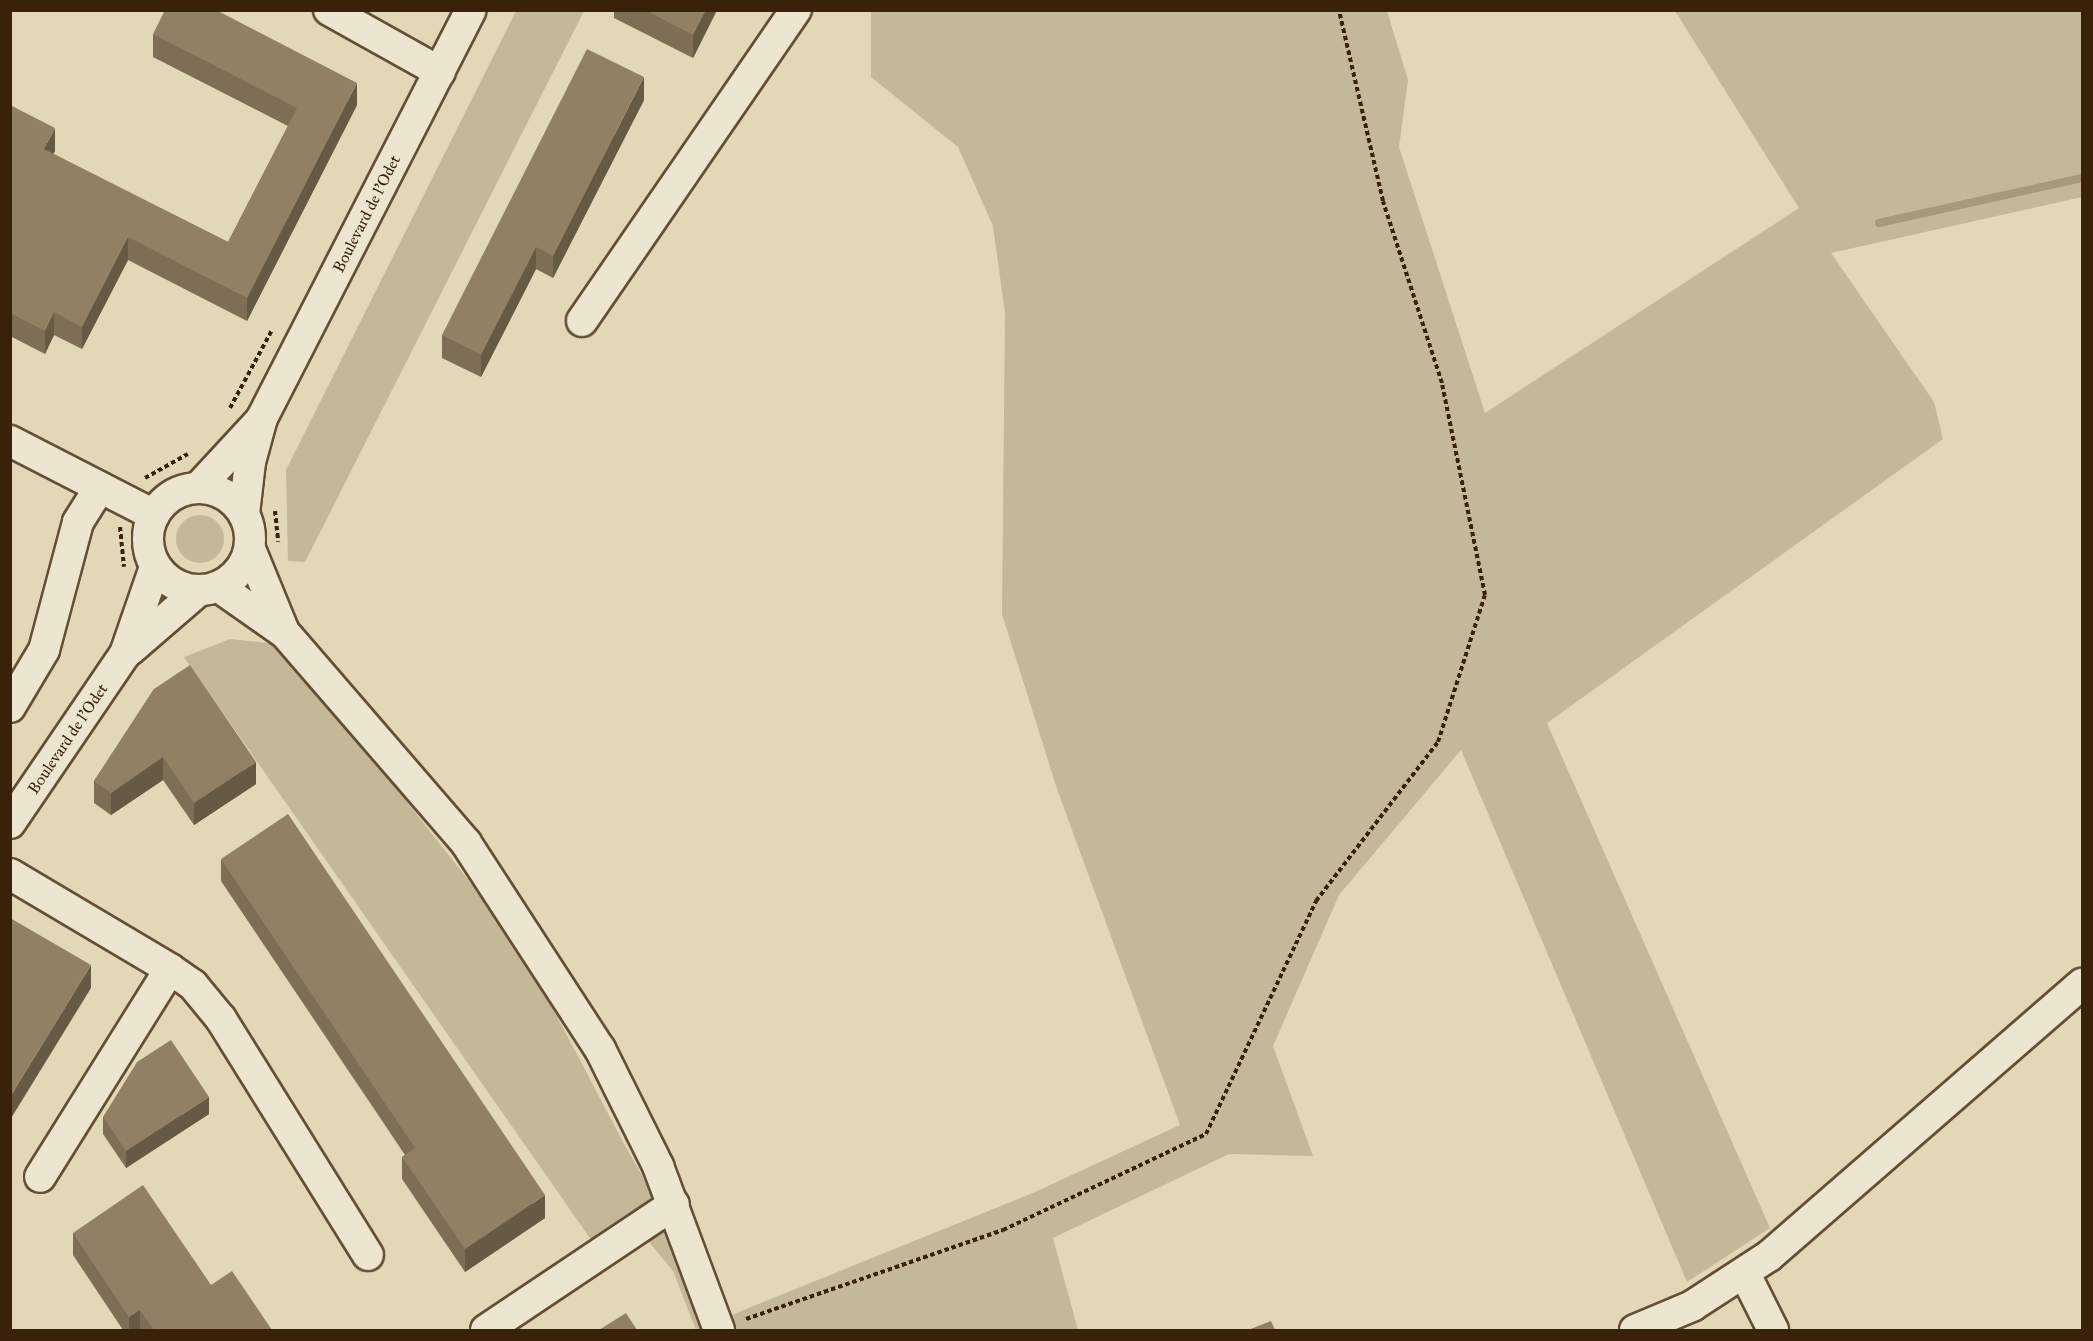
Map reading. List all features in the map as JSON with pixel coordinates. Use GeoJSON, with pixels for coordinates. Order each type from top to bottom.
{"type":"FeatureCollection","features":[{"type":"Feature","properties":{"kind":"street"},"geometry":{"type":"LineString","coordinates":[[329,10],[440,72]]}},
{"type":"Feature","properties":{"kind":"street","name":"Boulevard de l'Odet"},"geometry":{"type":"LineString","coordinates":[[125,654],[209,589],[239,571],[250,549],[244,514],[250,462],[262,418],[471,10]]}},
{"type":"Feature","properties":{"kind":"street"},"geometry":{"type":"LineString","coordinates":[[582,321],[796,10]]}},
{"type":"Feature","properties":{"kind":"street","name":"Boulevard de l'Odet"},"geometry":{"type":"LineString","coordinates":[[142,509],[172,495],[198,488],[262,418]]}},
{"type":"Feature","properties":{"kind":"street"},"geometry":{"type":"LineString","coordinates":[[10,441],[142,509],[155,567],[174,584],[209,589],[284,632]]}},
{"type":"Feature","properties":{"kind":"street"},"geometry":{"type":"LineString","coordinates":[[10,707],[44,650],[78,522],[99,487]]}},
{"type":"Feature","properties":{"kind":"street"},"geometry":{"type":"LineString","coordinates":[[198,488],[225,494],[244,514]]}},
{"type":"Feature","properties":{"kind":"street"},"geometry":{"type":"LineString","coordinates":[[250,549],[284,632],[466,843],[600,1049],[674,1204],[719,1330]]}},
{"type":"Feature","properties":{"kind":"street","name":"Boulevard de l'Odet"},"geometry":{"type":"LineString","coordinates":[[11,822],[125,654],[155,567]]}},
{"type":"Feature","properties":{"kind":"street"},"geometry":{"type":"LineString","coordinates":[[10,874],[193,985],[221,1019],[368,1255]]}},
{"type":"Feature","properties":{"kind":"street"},"geometry":{"type":"LineString","coordinates":[[40,1177],[170,969]]}},
{"type":"Feature","properties":{"kind":"street"},"geometry":{"type":"LineString","coordinates":[[1635,1330],[1692,1306],[1745,1274],[2082,984]]}},
{"type":"Feature","properties":{"kind":"street"},"geometry":{"type":"LineString","coordinates":[[486,1330],[674,1204]]}},
{"type":"Feature","properties":{"kind":"street"},"geometry":{"type":"LineString","coordinates":[[1745,1274],[1773,1330]]}},
{"type":"Feature","properties":{"kind":"path"},"geometry":{"type":"LineString","coordinates":[[719,1330],[1003,1230],[1206,1134],[1316,901],[1438,742],[1485,595],[1442,383],[1383,201],[1339,10]]}},
{"type":"Feature","properties":{"kind":"path"},"geometry":{"type":"LineString","coordinates":[[228,413],[277,322]]}},
{"type":"Feature","properties":{"kind":"path"},"geometry":{"type":"LineString","coordinates":[[125,578],[119,534],[142,509],[145,478],[195,451]]}},
{"type":"Feature","properties":{"kind":"shaded area"},"geometry":{"type":"Polygon","coordinates":[[[516,11],[584,11],[305,562],[288,561],[286,470],[516,11]]]}},
{"type":"Feature","properties":{"kind":"shaded area"},"geometry":{"type":"Polygon","coordinates":[[[871,11],[1387,11],[1408,80],[1399,147],[1485,413],[1799,208],[1675,11],[2082,11],[2082,197],[1831,253],[1934,402],[1943,439],[1547,723],[1770,1228],[1687,1282],[1461,750],[1339,895],[1273,1046],[1313,1156],[1229,1154],[1053,1238],[1078,1330],[696,1330],[673,1271],[627,1215],[594,1244],[184,657],[230,639],[279,644],[345,723],[520,946],[623,1142],[724,1318],[1035,1192],[1180,1125],[1057,789],[1002,614],[1005,313],[993,226],[958,147],[871,77],[871,11]]]}},
{"type":"Feature","properties":{"kind":"shaded area"},"geometry":{"type":"Polygon","coordinates":[[[200,515],[217,522],[224,539],[217,556],[200,563],[183,556],[176,539],[183,522],[200,515]]]}},
{"type":"Feature","properties":{"kind":"building"},"geometry":{"type":"Polygon","coordinates":[[[165,10],[216,10],[357,83],[247,298],[128,237],[82,327],[54,312],[45,331],[10,313],[10,105],[55,128],[44,149],[228,242],[297,108],[153,34],[165,10]]]}},
{"type":"Feature","properties":{"kind":"building"},"geometry":{"type":"Polygon","coordinates":[[[645,10],[706,10],[693,35],[645,10]]]}},
{"type":"Feature","properties":{"kind":"building"},"geometry":{"type":"Polygon","coordinates":[[[587,49],[644,77],[553,256],[536,247],[481,355],[442,335],[587,49]]]}},
{"type":"Feature","properties":{"kind":"building"},"geometry":{"type":"Polygon","coordinates":[[[190,665],[256,762],[194,803],[163,757],[111,793],[94,781],[154,689],[190,665]]]}},
{"type":"Feature","properties":{"kind":"building"},"geometry":{"type":"Polygon","coordinates":[[[288,814],[545,1195],[465,1249],[402,1157],[415,1148],[221,859],[288,814]]]}},
{"type":"Feature","properties":{"kind":"building"},"geometry":{"type":"Polygon","coordinates":[[[10,918],[91,965],[10,1097],[10,918]]]}},
{"type":"Feature","properties":{"kind":"building"},"geometry":{"type":"Polygon","coordinates":[[[171,1040],[209,1097],[126,1151],[103,1117],[137,1062],[171,1040]]]}},
{"type":"Feature","properties":{"kind":"building"},"geometry":{"type":"Polygon","coordinates":[[[143,1185],[211,1285],[232,1271],[272,1330],[154,1330],[140,1310],[129,1317],[73,1233],[143,1185]]]}},
{"type":"Feature","properties":{"kind":"building"},"geometry":{"type":"Polygon","coordinates":[[[626,1313],[637,1330],[599,1330],[626,1313]]]}},
{"type":"Feature","properties":{"kind":"building"},"geometry":{"type":"Polygon","coordinates":[[[1271,1321],[1275,1330],[1248,1330],[1271,1321]]]}},
{"type":"Feature","properties":{"kind":"waterway"},"geometry":{"type":"LineString","coordinates":[[1879,223],[2082,178]]}}]}
